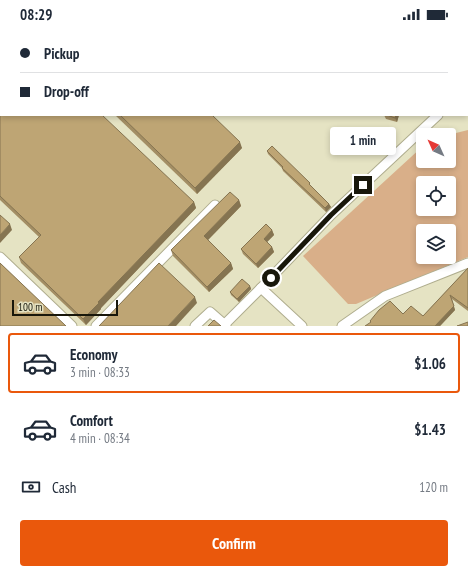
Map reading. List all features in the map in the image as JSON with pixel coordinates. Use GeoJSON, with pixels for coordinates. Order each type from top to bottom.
{"type":"FeatureCollection","features":[{"type":"Feature","properties":{"kind":"lane"},"geometry":{"type":"LineString","coordinates":[[195,326],[210,312],[212,312],[225,325],[331,215],[437,116]]}},
{"type":"Feature","properties":{"kind":"lane"},"geometry":{"type":"LineString","coordinates":[[96,326],[215,205]]}},
{"type":"Feature","properties":{"kind":"lane"},"geometry":{"type":"LineString","coordinates":[[0,257],[72,326]]}},
{"type":"Feature","properties":{"kind":"lane"},"geometry":{"type":"LineString","coordinates":[[342,326],[385,296],[468,263]]}},
{"type":"Feature","properties":{"kind":"lane"},"geometry":{"type":"LineString","coordinates":[[261,288],[302,326]]}},
{"type":"Feature","properties":{"kind":"shaded area"},"geometry":{"type":"Polygon","coordinates":[[[468,130],[468,257],[456,262],[456,224],[416,224],[416,264],[451,264],[356,304],[348,304],[303,256],[416,152],[416,168],[456,168],[456,133],[468,130]]]}},
{"type":"Feature","properties":{"kind":"building"},"geometry":{"type":"Polygon","coordinates":[[[0,116],[103,116],[194,202],[83,319],[19,257],[41,235],[0,196],[0,116]]]}},
{"type":"Feature","properties":{"kind":"building"},"geometry":{"type":"Polygon","coordinates":[[[121,116],[213,116],[240,142],[195,188],[121,116]]]}},
{"type":"Feature","properties":{"kind":"building"},"geometry":{"type":"Polygon","coordinates":[[[272,146],[329,204],[325,208],[282,168],[283,167],[267,151],[272,146]]]}},
{"type":"Feature","properties":{"kind":"building"},"geometry":{"type":"Polygon","coordinates":[[[230,192],[239,200],[204,236],[231,263],[207,287],[171,250],[230,192]]]}},
{"type":"Feature","properties":{"kind":"building"},"geometry":{"type":"Polygon","coordinates":[[[0,215],[10,224],[0,235],[0,215]]]}},
{"type":"Feature","properties":{"kind":"building"},"geometry":{"type":"Polygon","coordinates":[[[266,224],[272,230],[264,239],[272,247],[256,264],[241,249],[266,224]]]}},
{"type":"Feature","properties":{"kind":"building"},"geometry":{"type":"Polygon","coordinates":[[[0,263],[66,326],[0,326],[0,263]]]}},
{"type":"Feature","properties":{"kind":"building"},"geometry":{"type":"Polygon","coordinates":[[[159,263],[195,297],[168,326],[99,326],[159,263]]]}},
{"type":"Feature","properties":{"kind":"building"},"geometry":{"type":"Polygon","coordinates":[[[468,268],[468,308],[450,295],[454,306],[435,326],[365,326],[371,322],[370,321],[379,310],[390,301],[403,314],[411,306],[423,316],[468,268]]]}},
{"type":"Feature","properties":{"kind":"building"},"geometry":{"type":"Polygon","coordinates":[[[242,279],[250,286],[237,299],[230,292],[242,279]]]}},
{"type":"Feature","properties":{"kind":"building"},"geometry":{"type":"Polygon","coordinates":[[[214,320],[221,326],[208,326],[214,320]]]}},
{"type":"Feature","properties":{"kind":"building"},"geometry":{"type":"Polygon","coordinates":[[[468,322],[468,326],[457,326],[468,322]]]}},
{"type":"Feature","properties":{"kind":"route"},"geometry":{"type":"LineString","coordinates":[[271,278],[331,215],[363,185]]}}]}
